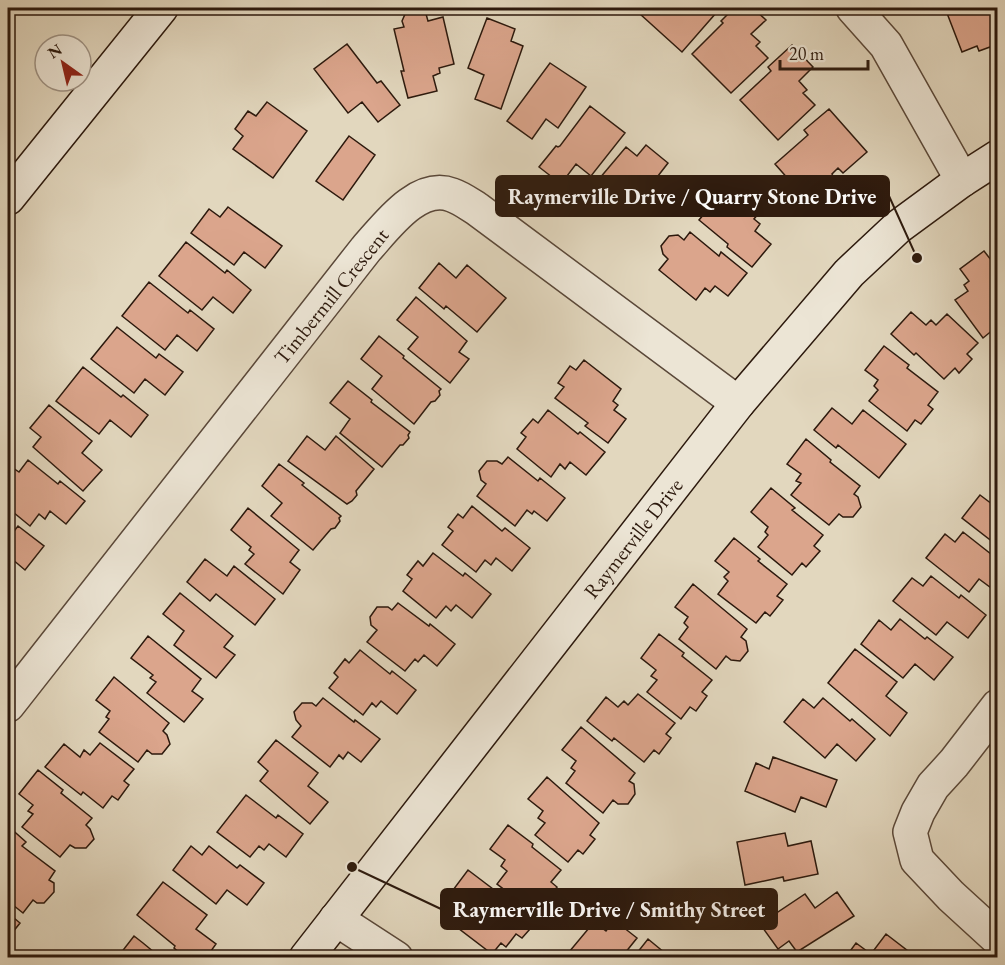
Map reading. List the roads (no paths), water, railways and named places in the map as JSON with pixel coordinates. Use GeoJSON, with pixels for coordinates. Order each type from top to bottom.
{"type":"FeatureCollection","features":[{"type":"Feature","properties":{"kind":"street"},"geometry":{"type":"LineString","coordinates":[[8,198],[161,8]]}},
{"type":"Feature","properties":{"kind":"street"},"geometry":{"type":"LineString","coordinates":[[853,8],[886,45],[962,180]]}},
{"type":"Feature","properties":{"kind":"street","name":"Raymerville Drive"},"geometry":{"type":"LineString","coordinates":[[306,957],[738,403],[849,273],[898,227],[962,180],[998,157]]}},
{"type":"Feature","properties":{"kind":"street","name":"Timbermill Crescent"},"geometry":{"type":"LineString","coordinates":[[8,705],[366,249],[400,211],[429,192],[452,194],[477,209],[738,403]]}},
{"type":"Feature","properties":{"kind":"street"},"geometry":{"type":"LineString","coordinates":[[998,706],[933,786],[910,832],[917,860],[951,896],[998,939]]}},
{"type":"Feature","properties":{"kind":"street"},"geometry":{"type":"LineString","coordinates":[[336,919],[396,957]]}},
{"type":"Feature","properties":{"kind":"place","name":"Raymerville Drive / Quarry Stone Drive"},"geometry":{"type":"Point","coordinates":[917,258]}},
{"type":"Feature","properties":{"kind":"place","name":"Raymerville Drive / Smithy Street"},"geometry":{"type":"Point","coordinates":[352,867]}}]}
